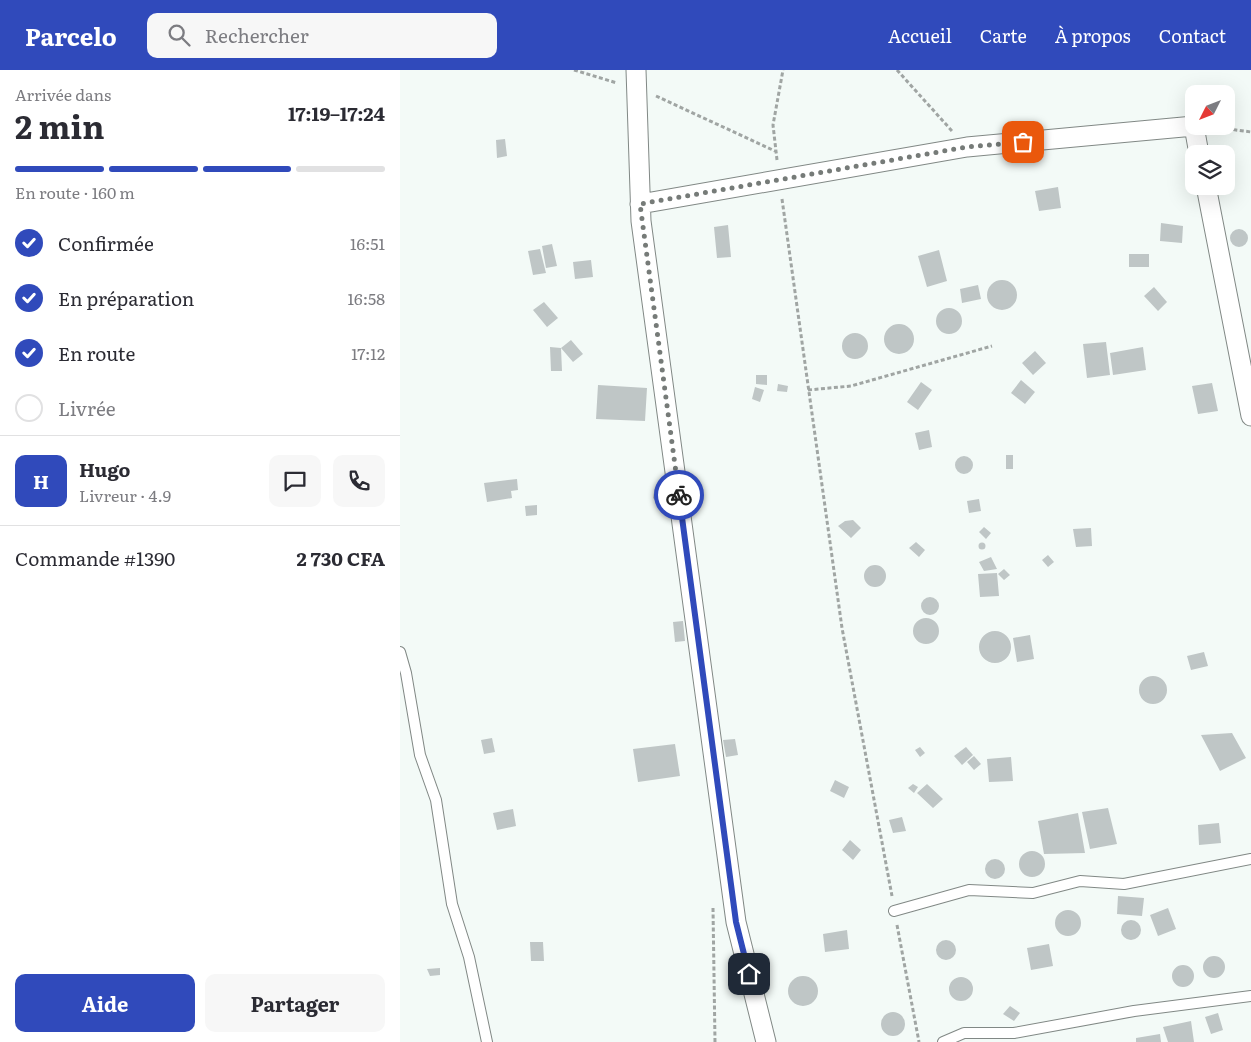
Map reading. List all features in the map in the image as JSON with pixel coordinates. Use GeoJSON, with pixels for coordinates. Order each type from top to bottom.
{"type":"FeatureCollection","features":[{"type":"Feature","properties":{"kind":"street"},"geometry":{"type":"LineString","coordinates":[[636,79],[640,204],[736,922],[766,1042]]}},
{"type":"Feature","properties":{"kind":"street"},"geometry":{"type":"LineString","coordinates":[[640,204],[967,147],[1185,127]]}},
{"type":"Feature","properties":{"kind":"street"},"geometry":{"type":"LineString","coordinates":[[1208,195],[1251,416]]}},
{"type":"Feature","properties":{"kind":"lane"},"geometry":{"type":"LineString","coordinates":[[400,652],[406,673],[420,756],[436,800],[452,904],[469,957],[487,1042]]}},
{"type":"Feature","properties":{"kind":"lane"},"geometry":{"type":"LineString","coordinates":[[894,911],[969,890],[1033,893],[1080,881],[1124,884],[1251,859]]}},
{"type":"Feature","properties":{"kind":"lane"},"geometry":{"type":"LineString","coordinates":[[942,1042],[964,1033],[1014,1032],[1134,1011],[1251,996]]}},
{"type":"Feature","properties":{"kind":"path"},"geometry":{"type":"LineString","coordinates":[[574,70],[636,79],[710,119],[776,151]]}},
{"type":"Feature","properties":{"kind":"path"},"geometry":{"type":"LineString","coordinates":[[783,70],[773,125],[808,390],[842,628],[918,1042]]}},
{"type":"Feature","properties":{"kind":"path"},"geometry":{"type":"LineString","coordinates":[[897,70],[967,147]]}},
{"type":"Feature","properties":{"kind":"path"},"geometry":{"type":"LineString","coordinates":[[1235,130],[1251,132]]}},
{"type":"Feature","properties":{"kind":"path"},"geometry":{"type":"LineString","coordinates":[[808,390],[851,386],[992,346]]}},
{"type":"Feature","properties":{"kind":"building"},"geometry":{"type":"Polygon","coordinates":[[[505,139],[507,156],[497,158],[496,140],[505,139]]]}},
{"type":"Feature","properties":{"kind":"building"},"geometry":{"type":"Polygon","coordinates":[[[1058,187],[1061,208],[1039,211],[1035,191],[1058,187]]]}},
{"type":"Feature","properties":{"kind":"building"},"geometry":{"type":"Polygon","coordinates":[[[1161,223],[1183,226],[1182,243],[1160,241],[1161,223]]]}},
{"type":"Feature","properties":{"kind":"building"},"geometry":{"type":"Polygon","coordinates":[[[728,225],[731,257],[717,258],[714,227],[728,225]]]}},
{"type":"Feature","properties":{"kind":"building"},"geometry":{"type":"Polygon","coordinates":[[[1235,229],[1243,229],[1248,234],[1246,245],[1235,247],[1230,242],[1230,234],[1235,229]]]}},
{"type":"Feature","properties":{"kind":"building"},"geometry":{"type":"Polygon","coordinates":[[[552,244],[557,266],[546,268],[542,246],[552,244]]]}},
{"type":"Feature","properties":{"kind":"building"},"geometry":{"type":"Polygon","coordinates":[[[540,249],[546,273],[533,275],[528,251],[540,249]]]}},
{"type":"Feature","properties":{"kind":"building"},"geometry":{"type":"Polygon","coordinates":[[[939,250],[947,281],[927,287],[918,256],[939,250]]]}},
{"type":"Feature","properties":{"kind":"building"},"geometry":{"type":"Polygon","coordinates":[[[1129,254],[1149,254],[1149,267],[1129,267],[1129,254]]]}},
{"type":"Feature","properties":{"kind":"building"},"geometry":{"type":"Polygon","coordinates":[[[591,260],[593,277],[575,279],[573,262],[591,260]]]}},
{"type":"Feature","properties":{"kind":"building"},"geometry":{"type":"Polygon","coordinates":[[[1002,280],[1013,284],[1017,295],[1013,306],[1002,310],[991,306],[987,295],[991,284],[1002,280]]]}},
{"type":"Feature","properties":{"kind":"building"},"geometry":{"type":"Polygon","coordinates":[[[978,285],[981,299],[962,303],[960,289],[978,285]]]}},
{"type":"Feature","properties":{"kind":"building"},"geometry":{"type":"Polygon","coordinates":[[[1154,287],[1167,302],[1158,311],[1144,296],[1154,287]]]}},
{"type":"Feature","properties":{"kind":"building"},"geometry":{"type":"Polygon","coordinates":[[[544,302],[558,318],[547,327],[533,310],[544,302]]]}},
{"type":"Feature","properties":{"kind":"building"},"geometry":{"type":"Polygon","coordinates":[[[949,308],[959,311],[962,321],[959,331],[949,334],[939,331],[936,321],[939,311],[949,308]]]}},
{"type":"Feature","properties":{"kind":"building"},"geometry":{"type":"Polygon","coordinates":[[[899,324],[910,328],[914,339],[910,350],[899,354],[888,350],[884,339],[888,328],[899,324]]]}},
{"type":"Feature","properties":{"kind":"building"},"geometry":{"type":"Polygon","coordinates":[[[855,333],[865,336],[868,346],[865,356],[855,359],[845,356],[842,346],[845,336],[855,333]]]}},
{"type":"Feature","properties":{"kind":"building"},"geometry":{"type":"Polygon","coordinates":[[[571,340],[583,354],[573,362],[561,348],[571,340]]]}},
{"type":"Feature","properties":{"kind":"building"},"geometry":{"type":"Polygon","coordinates":[[[1106,342],[1110,375],[1087,378],[1083,344],[1106,342]]]}},
{"type":"Feature","properties":{"kind":"building"},"geometry":{"type":"Polygon","coordinates":[[[550,347],[561,348],[562,371],[551,371],[550,347]]]}},
{"type":"Feature","properties":{"kind":"building"},"geometry":{"type":"Polygon","coordinates":[[[1143,347],[1146,370],[1113,375],[1110,353],[1143,347]]]}},
{"type":"Feature","properties":{"kind":"building"},"geometry":{"type":"Polygon","coordinates":[[[1035,351],[1046,363],[1033,375],[1022,363],[1035,351]]]}},
{"type":"Feature","properties":{"kind":"building"},"geometry":{"type":"Polygon","coordinates":[[[756,375],[767,375],[767,385],[756,384],[756,375]]]}},
{"type":"Feature","properties":{"kind":"building"},"geometry":{"type":"Polygon","coordinates":[[[1021,380],[1035,392],[1025,404],[1011,393],[1021,380]]]}},
{"type":"Feature","properties":{"kind":"building"},"geometry":{"type":"Polygon","coordinates":[[[921,382],[932,390],[918,410],[907,402],[921,382]]]}},
{"type":"Feature","properties":{"kind":"building"},"geometry":{"type":"Polygon","coordinates":[[[1212,383],[1218,411],[1198,414],[1192,386],[1212,383]]]}},
{"type":"Feature","properties":{"kind":"building"},"geometry":{"type":"Polygon","coordinates":[[[778,384],[788,386],[787,392],[777,391],[778,384]]]}},
{"type":"Feature","properties":{"kind":"building"},"geometry":{"type":"Polygon","coordinates":[[[598,385],[647,388],[645,421],[596,419],[598,385]]]}},
{"type":"Feature","properties":{"kind":"building"},"geometry":{"type":"Polygon","coordinates":[[[755,387],[764,390],[760,402],[752,399],[755,387]]]}},
{"type":"Feature","properties":{"kind":"building"},"geometry":{"type":"Polygon","coordinates":[[[929,430],[932,447],[919,450],[915,433],[929,430]]]}},
{"type":"Feature","properties":{"kind":"building"},"geometry":{"type":"Polygon","coordinates":[[[1006,455],[1013,455],[1013,469],[1006,469],[1006,455]]]}},
{"type":"Feature","properties":{"kind":"building"},"geometry":{"type":"Polygon","coordinates":[[[964,456],[970,459],[973,465],[970,471],[964,474],[958,471],[955,465],[958,459],[964,456]]]}},
{"type":"Feature","properties":{"kind":"building"},"geometry":{"type":"Polygon","coordinates":[[[517,479],[518,490],[511,491],[512,498],[487,502],[484,483],[517,479]]]}},
{"type":"Feature","properties":{"kind":"building"},"geometry":{"type":"Polygon","coordinates":[[[660,484],[667,484],[670,502],[658,503],[653,498],[655,487],[660,484]]]}},
{"type":"Feature","properties":{"kind":"building"},"geometry":{"type":"Polygon","coordinates":[[[979,499],[981,511],[969,513],[967,501],[979,499]]]}},
{"type":"Feature","properties":{"kind":"building"},"geometry":{"type":"Polygon","coordinates":[[[537,505],[537,515],[526,516],[525,506],[537,505]]]}},
{"type":"Feature","properties":{"kind":"building"},"geometry":{"type":"Polygon","coordinates":[[[853,520],[861,528],[851,538],[838,526],[845,521],[853,520]]]}},
{"type":"Feature","properties":{"kind":"building"},"geometry":{"type":"Polygon","coordinates":[[[984,527],[991,533],[986,539],[979,532],[984,527]]]}},
{"type":"Feature","properties":{"kind":"building"},"geometry":{"type":"Polygon","coordinates":[[[1091,528],[1092,546],[1076,547],[1073,529],[1091,528]]]}},
{"type":"Feature","properties":{"kind":"building"},"geometry":{"type":"Polygon","coordinates":[[[916,542],[925,550],[919,557],[909,548],[916,542]]]}},
{"type":"Feature","properties":{"kind":"building"},"geometry":{"type":"Polygon","coordinates":[[[982,542],[986,546],[982,550],[978,546],[982,542]]]}},
{"type":"Feature","properties":{"kind":"building"},"geometry":{"type":"Polygon","coordinates":[[[1048,555],[1054,562],[1048,567],[1042,560],[1048,555]]]}},
{"type":"Feature","properties":{"kind":"building"},"geometry":{"type":"Polygon","coordinates":[[[991,557],[997,569],[984,571],[979,562],[991,557]]]}},
{"type":"Feature","properties":{"kind":"building"},"geometry":{"type":"Polygon","coordinates":[[[875,565],[883,568],[886,576],[883,584],[875,587],[867,584],[864,576],[867,568],[875,565]]]}},
{"type":"Feature","properties":{"kind":"building"},"geometry":{"type":"Polygon","coordinates":[[[1004,569],[1010,575],[1004,580],[998,574],[1004,569]]]}},
{"type":"Feature","properties":{"kind":"building"},"geometry":{"type":"Polygon","coordinates":[[[997,573],[999,596],[980,597],[978,574],[997,573]]]}},
{"type":"Feature","properties":{"kind":"building"},"geometry":{"type":"Polygon","coordinates":[[[926,597],[934,597],[939,602],[937,613],[926,615],[921,610],[921,602],[926,597]]]}},
{"type":"Feature","properties":{"kind":"building"},"geometry":{"type":"Polygon","coordinates":[[[926,618],[935,622],[939,631],[935,640],[926,644],[917,640],[913,631],[917,622],[926,618]]]}},
{"type":"Feature","properties":{"kind":"building"},"geometry":{"type":"Polygon","coordinates":[[[683,621],[685,641],[675,642],[673,622],[683,621]]]}},
{"type":"Feature","properties":{"kind":"building"},"geometry":{"type":"Polygon","coordinates":[[[995,631],[1006,636],[1011,647],[1006,658],[995,663],[984,658],[979,647],[984,636],[995,631]]]}},
{"type":"Feature","properties":{"kind":"building"},"geometry":{"type":"Polygon","coordinates":[[[1030,635],[1034,659],[1017,662],[1013,638],[1030,635]]]}},
{"type":"Feature","properties":{"kind":"building"},"geometry":{"type":"Polygon","coordinates":[[[1204,652],[1208,666],[1191,670],[1187,656],[1204,652]]]}},
{"type":"Feature","properties":{"kind":"building"},"geometry":{"type":"Polygon","coordinates":[[[1153,676],[1163,680],[1167,690],[1163,700],[1153,704],[1143,700],[1139,690],[1143,680],[1153,676]]]}},
{"type":"Feature","properties":{"kind":"building"},"geometry":{"type":"Polygon","coordinates":[[[1232,733],[1246,758],[1220,771],[1201,735],[1232,733]]]}},
{"type":"Feature","properties":{"kind":"building"},"geometry":{"type":"Polygon","coordinates":[[[492,738],[495,752],[484,754],[481,740],[492,738]]]}},
{"type":"Feature","properties":{"kind":"building"},"geometry":{"type":"Polygon","coordinates":[[[735,739],[738,755],[726,757],[723,740],[735,739]]]}},
{"type":"Feature","properties":{"kind":"building"},"geometry":{"type":"Polygon","coordinates":[[[675,744],[680,776],[638,782],[633,749],[675,744]]]}},
{"type":"Feature","properties":{"kind":"building"},"geometry":{"type":"Polygon","coordinates":[[[920,747],[925,753],[920,757],[915,750],[920,747]]]}},
{"type":"Feature","properties":{"kind":"building"},"geometry":{"type":"Polygon","coordinates":[[[966,747],[973,755],[962,765],[954,756],[966,747]]]}},
{"type":"Feature","properties":{"kind":"building"},"geometry":{"type":"Polygon","coordinates":[[[974,756],[981,764],[974,770],[967,762],[974,756]]]}},
{"type":"Feature","properties":{"kind":"building"},"geometry":{"type":"Polygon","coordinates":[[[1011,757],[1013,781],[989,782],[987,759],[1011,757]]]}},
{"type":"Feature","properties":{"kind":"building"},"geometry":{"type":"Polygon","coordinates":[[[835,780],[849,787],[844,798],[830,791],[835,780]]]}},
{"type":"Feature","properties":{"kind":"building"},"geometry":{"type":"Polygon","coordinates":[[[913,784],[918,787],[914,793],[908,788],[913,784]]]}},
{"type":"Feature","properties":{"kind":"building"},"geometry":{"type":"Polygon","coordinates":[[[927,784],[943,799],[933,808],[917,793],[927,784]]]}},
{"type":"Feature","properties":{"kind":"building"},"geometry":{"type":"Polygon","coordinates":[[[1108,808],[1117,844],[1090,849],[1082,812],[1108,808]]]}},
{"type":"Feature","properties":{"kind":"building"},"geometry":{"type":"Polygon","coordinates":[[[513,809],[516,826],[497,830],[493,813],[513,809]]]}},
{"type":"Feature","properties":{"kind":"building"},"geometry":{"type":"Polygon","coordinates":[[[1078,813],[1085,853],[1044,854],[1038,821],[1078,813]]]}},
{"type":"Feature","properties":{"kind":"building"},"geometry":{"type":"Polygon","coordinates":[[[902,817],[906,831],[893,833],[889,820],[902,817]]]}},
{"type":"Feature","properties":{"kind":"building"},"geometry":{"type":"Polygon","coordinates":[[[1219,823],[1221,843],[1199,845],[1198,825],[1219,823]]]}},
{"type":"Feature","properties":{"kind":"building"},"geometry":{"type":"Polygon","coordinates":[[[850,840],[861,850],[853,860],[842,850],[850,840]]]}},
{"type":"Feature","properties":{"kind":"building"},"geometry":{"type":"Polygon","coordinates":[[[1032,851],[1041,855],[1045,864],[1041,873],[1032,877],[1023,873],[1019,864],[1023,855],[1032,851]]]}},
{"type":"Feature","properties":{"kind":"building"},"geometry":{"type":"Polygon","coordinates":[[[995,859],[1002,862],[1005,869],[1002,876],[995,879],[988,876],[985,869],[988,862],[995,859]]]}},
{"type":"Feature","properties":{"kind":"building"},"geometry":{"type":"Polygon","coordinates":[[[1118,896],[1144,898],[1142,916],[1117,914],[1118,896]]]}},
{"type":"Feature","properties":{"kind":"building"},"geometry":{"type":"Polygon","coordinates":[[[1168,908],[1176,929],[1158,936],[1150,915],[1168,908]]]}},
{"type":"Feature","properties":{"kind":"building"},"geometry":{"type":"Polygon","coordinates":[[[1068,910],[1077,914],[1081,923],[1077,932],[1068,936],[1059,932],[1055,923],[1059,914],[1068,910]]]}},
{"type":"Feature","properties":{"kind":"building"},"geometry":{"type":"Polygon","coordinates":[[[1131,920],[1138,923],[1141,930],[1138,937],[1131,940],[1124,937],[1121,930],[1124,923],[1131,920]]]}},
{"type":"Feature","properties":{"kind":"building"},"geometry":{"type":"Polygon","coordinates":[[[847,930],[849,949],[825,952],[823,934],[847,930]]]}},
{"type":"Feature","properties":{"kind":"building"},"geometry":{"type":"Polygon","coordinates":[[[946,940],[953,943],[956,950],[953,957],[946,960],[939,957],[936,950],[939,943],[946,940]]]}},
{"type":"Feature","properties":{"kind":"building"},"geometry":{"type":"Polygon","coordinates":[[[530,942],[543,942],[544,961],[531,961],[530,942]]]}},
{"type":"Feature","properties":{"kind":"building"},"geometry":{"type":"Polygon","coordinates":[[[1049,944],[1053,966],[1031,970],[1027,948],[1049,944]]]}},
{"type":"Feature","properties":{"kind":"building"},"geometry":{"type":"Polygon","coordinates":[[[1210,956],[1218,956],[1225,963],[1225,971],[1218,978],[1210,978],[1203,971],[1203,963],[1210,956]]]}},
{"type":"Feature","properties":{"kind":"building"},"geometry":{"type":"Polygon","coordinates":[[[1183,965],[1191,968],[1194,976],[1191,984],[1183,987],[1175,984],[1172,976],[1175,968],[1183,965]]]}},
{"type":"Feature","properties":{"kind":"building"},"geometry":{"type":"Polygon","coordinates":[[[440,968],[440,975],[430,976],[427,969],[440,968]]]}},
{"type":"Feature","properties":{"kind":"building"},"geometry":{"type":"Polygon","coordinates":[[[803,976],[814,980],[818,991],[814,1002],[803,1006],[792,1002],[788,991],[792,980],[803,976]]]}},
{"type":"Feature","properties":{"kind":"building"},"geometry":{"type":"Polygon","coordinates":[[[961,977],[966,978],[972,984],[972,994],[966,1000],[961,1001],[956,1000],[950,994],[949,989],[950,984],[956,978],[961,977]]]}},
{"type":"Feature","properties":{"kind":"building"},"geometry":{"type":"Polygon","coordinates":[[[1010,1006],[1020,1013],[1014,1021],[1003,1014],[1010,1006]]]}},
{"type":"Feature","properties":{"kind":"building"},"geometry":{"type":"Polygon","coordinates":[[[893,1012],[902,1015],[905,1024],[902,1033],[893,1036],[884,1033],[881,1024],[884,1015],[893,1012]]]}},
{"type":"Feature","properties":{"kind":"building"},"geometry":{"type":"Polygon","coordinates":[[[1218,1013],[1223,1030],[1211,1034],[1205,1017],[1218,1013]]]}},
{"type":"Feature","properties":{"kind":"building"},"geometry":{"type":"Polygon","coordinates":[[[1191,1021],[1194,1042],[1168,1042],[1163,1027],[1191,1021]]]}},
{"type":"Feature","properties":{"kind":"building"},"geometry":{"type":"Polygon","coordinates":[[[1160,1034],[1161,1042],[1136,1042],[1136,1038],[1160,1034]]]}},
{"type":"Feature","properties":{"kind":"way so far"},"geometry":{"type":"LineString","coordinates":[[679,495],[640,204],[967,147],[1023,142]]}},
{"type":"Feature","properties":{"kind":"route"},"geometry":{"type":"LineString","coordinates":[[679,495],[736,922],[749,974]]}}]}
